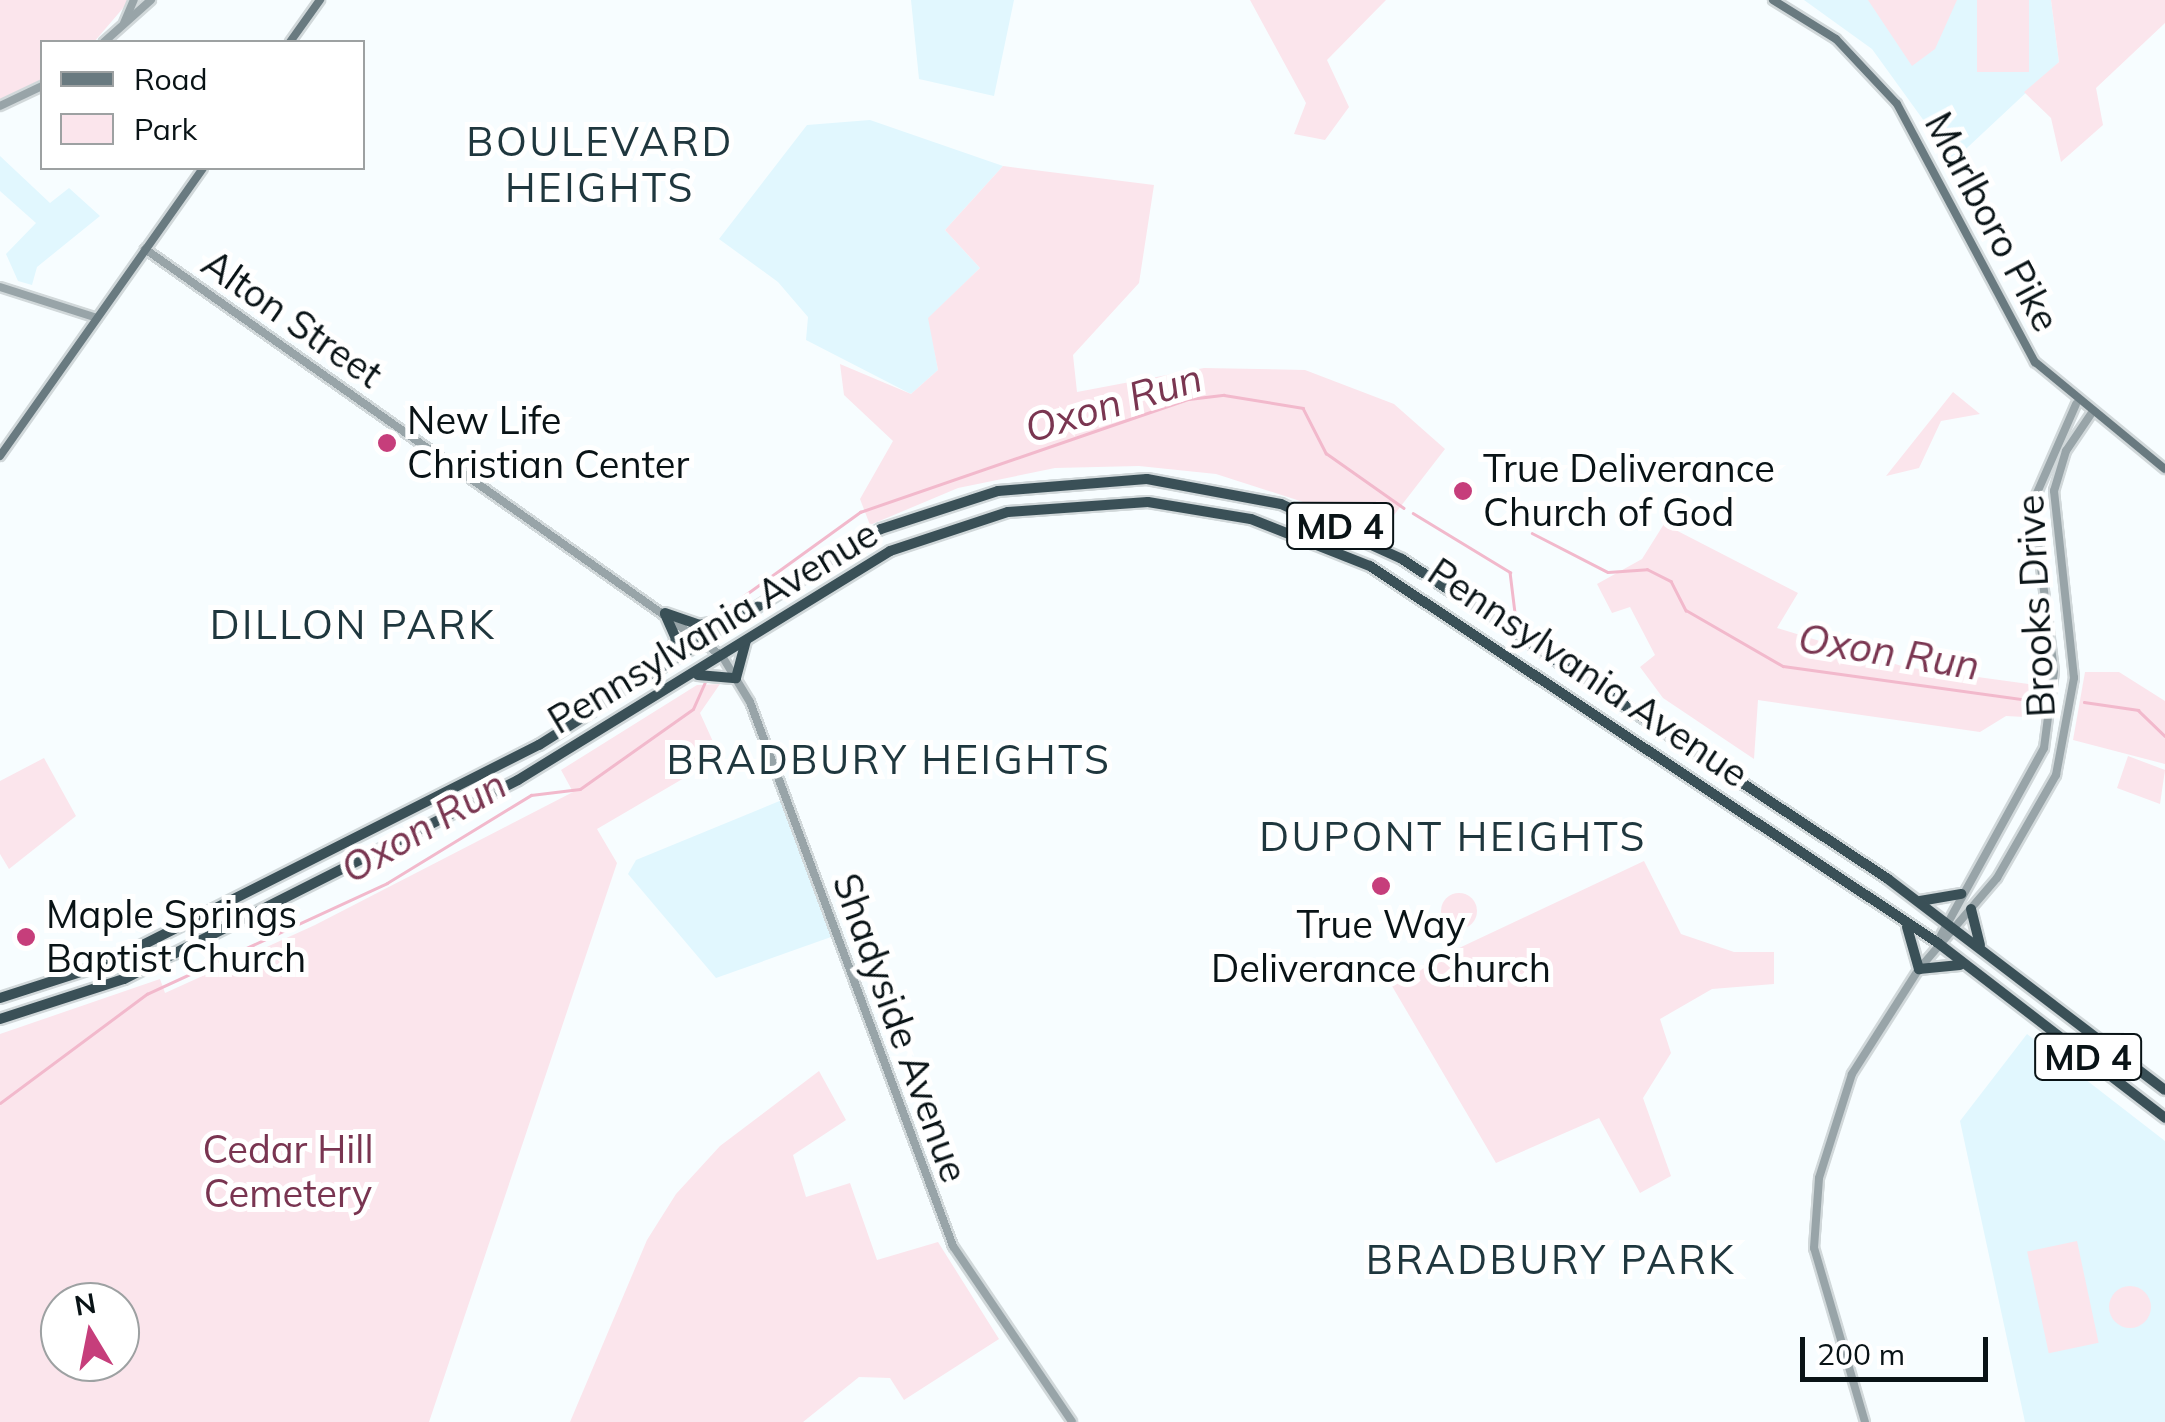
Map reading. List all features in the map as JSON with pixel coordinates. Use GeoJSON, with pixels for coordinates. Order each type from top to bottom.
{"type":"FeatureCollection","features":[{"type":"Feature","properties":{"kind":"highway","name":"Pennsylvania Avenue"},"geometry":{"type":"LineString","coordinates":[[0,998],[105,964],[204,917],[649,678],[784,586],[901,520],[1048,482],[1147,479],[1281,504],[1402,559],[1913,899],[2165,1090]]}},
{"type":"Feature","properties":{"kind":"highway","name":"Pennsylvania Avenue"},"geometry":{"type":"LineString","coordinates":[[0,1018],[176,955],[518,780],[692,676],[872,560],[1008,512],[1148,502],[1252,519],[1388,577],[1938,943],[2165,1118]]}},
{"type":"Feature","properties":{"kind":"highway"},"geometry":{"type":"LineString","coordinates":[[649,678],[675,647],[665,613],[715,624],[784,586]]}},
{"type":"Feature","properties":{"kind":"highway"},"geometry":{"type":"LineString","coordinates":[[692,676],[736,678],[747,640]]}},
{"type":"Feature","properties":{"kind":"highway"},"geometry":{"type":"LineString","coordinates":[[1913,899],[1940,904],[1961,894]]}},
{"type":"Feature","properties":{"kind":"highway"},"geometry":{"type":"LineString","coordinates":[[1972,910],[1984,950]]}},
{"type":"Feature","properties":{"kind":"highway"},"geometry":{"type":"LineString","coordinates":[[1897,915],[1919,945],[1918,969],[1947,961],[1973,969]]}},
{"type":"Feature","properties":{"kind":"main road"},"geometry":{"type":"LineString","coordinates":[[291,40],[320,0]]}},
{"type":"Feature","properties":{"kind":"main road","name":"Marlboro Pike"},"geometry":{"type":"LineString","coordinates":[[1774,0],[1836,39],[1898,104],[2004,318],[2076,404],[2164,467]]}},
{"type":"Feature","properties":{"kind":"main road"},"geometry":{"type":"LineString","coordinates":[[0,456],[201,170]]}},
{"type":"Feature","properties":{"kind":"street"},"geometry":{"type":"LineString","coordinates":[[123,26],[134,0]]}},
{"type":"Feature","properties":{"kind":"street"},"geometry":{"type":"LineString","coordinates":[[106,40],[151,0]]}},
{"type":"Feature","properties":{"kind":"street"},"geometry":{"type":"LineString","coordinates":[[0,106],[40,87]]}},
{"type":"Feature","properties":{"kind":"street","name":"Alton Street"},"geometry":{"type":"LineString","coordinates":[[145,249],[702,642]]}},
{"type":"Feature","properties":{"kind":"street"},"geometry":{"type":"LineString","coordinates":[[0,287],[97,318]]}},
{"type":"Feature","properties":{"kind":"street","name":"Brooks Drive"},"geometry":{"type":"LineString","coordinates":[[1865,1422],[1818,1268],[1814,1204],[1852,1074],[1950,925],[1961,894],[2019,806],[2047,735],[2054,672],[2033,502],[2048,451],[2076,404]]}},
{"type":"Feature","properties":{"kind":"street","name":"Brooks Drive"},"geometry":{"type":"LineString","coordinates":[[1950,925],[1972,910],[2038,814],[2067,745],[2074,678],[2054,491],[2061,460],[2091,414]]}},
{"type":"Feature","properties":{"kind":"street","name":"Shadyside Avenue"},"geometry":{"type":"LineString","coordinates":[[702,642],[722,656],[736,678],[954,1246],[1072,1422]]}},
{"type":"Feature","properties":{"kind":"shaded area"},"geometry":{"type":"Polygon","coordinates":[[[911,0],[1014,0],[994,96],[919,79],[911,0]]]}},
{"type":"Feature","properties":{"kind":"shaded area"},"geometry":{"type":"Polygon","coordinates":[[[1804,0],[2051,0],[2059,62],[1953,161],[1872,49],[1804,0]]]}},
{"type":"Feature","properties":{"kind":"shaded area"},"geometry":{"type":"Polygon","coordinates":[[[870,120],[1003,166],[945,230],[980,268],[929,318],[938,370],[911,394],[806,340],[808,317],[778,282],[719,239],[807,125],[870,120]]]}},
{"type":"Feature","properties":{"kind":"shaded area"},"geometry":{"type":"Polygon","coordinates":[[[0,156],[50,203],[69,188],[100,216],[37,267],[32,285],[18,281],[6,254],[36,223],[0,191],[0,156]]]}},
{"type":"Feature","properties":{"kind":"shaded area"},"geometry":{"type":"Polygon","coordinates":[[[782,800],[831,937],[716,978],[628,874],[636,860],[782,800]]]}},
{"type":"Feature","properties":{"kind":"shaded area"},"geometry":{"type":"Polygon","coordinates":[[[2027,1034],[2165,1141],[2165,1422],[2025,1422],[1960,1121],[2027,1034]]]}},
{"type":"Feature","properties":{"kind":"green space"},"geometry":{"type":"Polygon","coordinates":[[[0,0],[130,0],[96,40],[40,40],[40,80],[0,100],[0,0]]]}},
{"type":"Feature","properties":{"kind":"green space"},"geometry":{"type":"Polygon","coordinates":[[[1250,0],[1386,0],[1327,60],[1349,107],[1325,140],[1294,134],[1306,103],[1250,0]]]}},
{"type":"Feature","properties":{"kind":"green space"},"geometry":{"type":"Polygon","coordinates":[[[1868,0],[1957,0],[1935,49],[1912,66],[1868,0]]]}},
{"type":"Feature","properties":{"kind":"green space"},"geometry":{"type":"Polygon","coordinates":[[[1977,0],[2029,0],[2029,72],[1977,72],[1977,0]]]}},
{"type":"Feature","properties":{"kind":"green space"},"geometry":{"type":"Polygon","coordinates":[[[2051,0],[2165,0],[2165,23],[2096,88],[2103,125],[2061,162],[2051,118],[2024,92],[2059,62],[2051,0]]]}},
{"type":"Feature","properties":{"kind":"green space"},"geometry":{"type":"Polygon","coordinates":[[[1003,166],[1154,185],[1139,283],[1073,355],[1077,392],[1204,368],[1305,370],[1394,404],[1445,449],[1384,528],[1216,474],[1139,466],[1055,468],[958,488],[870,525],[860,499],[893,441],[844,395],[840,364],[911,394],[938,370],[928,318],[980,268],[945,230],[1003,166]]]}},
{"type":"Feature","properties":{"kind":"green space"},"geometry":{"type":"Polygon","coordinates":[[[1953,392],[1980,414],[1941,421],[1919,468],[1886,476],[1953,392]]]}},
{"type":"Feature","properties":{"kind":"green space"},"geometry":{"type":"Polygon","coordinates":[[[1664,524],[1798,593],[1777,628],[1905,667],[2044,686],[2044,718],[2006,716],[1980,732],[1758,700],[1754,759],[1663,698],[1640,667],[1655,655],[1630,607],[1612,613],[1597,584],[1642,559],[1664,524]]]}},
{"type":"Feature","properties":{"kind":"green space"},"geometry":{"type":"Polygon","coordinates":[[[2085,672],[2119,672],[2165,701],[2165,764],[2073,740],[2085,672]]]}},
{"type":"Feature","properties":{"kind":"green space","name":"Cedar Hill Cemetery"},"geometry":{"type":"Polygon","coordinates":[[[720,684],[700,713],[720,757],[597,829],[617,863],[429,1422],[0,1422],[0,1034],[160,979],[165,993],[315,925],[573,792],[561,770],[697,685],[720,684]]]}},
{"type":"Feature","properties":{"kind":"green space"},"geometry":{"type":"Polygon","coordinates":[[[2128,756],[2165,770],[2160,804],[2117,788],[2128,756]]]}},
{"type":"Feature","properties":{"kind":"green space"},"geometry":{"type":"Polygon","coordinates":[[[44,758],[76,816],[9,869],[0,854],[0,781],[44,758]]]}},
{"type":"Feature","properties":{"kind":"green space"},"geometry":{"type":"Polygon","coordinates":[[[1644,861],[1681,934],[1734,952],[1774,952],[1774,984],[1712,989],[1660,1019],[1671,1053],[1643,1098],[1671,1176],[1640,1193],[1599,1118],[1496,1163],[1389,981],[1644,861]]]}},
{"type":"Feature","properties":{"kind":"green space"},"geometry":{"type":"Polygon","coordinates":[[[1459,893],[1472,898],[1477,911],[1472,924],[1459,929],[1446,924],[1441,911],[1446,898],[1459,893]]]}},
{"type":"Feature","properties":{"kind":"green space"},"geometry":{"type":"Polygon","coordinates":[[[819,1071],[846,1120],[793,1155],[806,1197],[850,1183],[877,1260],[938,1242],[999,1339],[904,1400],[890,1378],[859,1377],[803,1422],[570,1422],[647,1240],[676,1194],[720,1146],[819,1071]]]}},
{"type":"Feature","properties":{"kind":"green space"},"geometry":{"type":"Polygon","coordinates":[[[2077,1241],[2099,1343],[2049,1353],[2027,1252],[2077,1241]]]}},
{"type":"Feature","properties":{"kind":"green space"},"geometry":{"type":"Polygon","coordinates":[[[2130,1286],[2145,1292],[2151,1307],[2145,1322],[2130,1328],[2115,1322],[2109,1307],[2115,1292],[2130,1286]]]}},
{"type":"Feature","properties":{"kind":"waterway","name":"Oxon Run"},"geometry":{"type":"LineString","coordinates":[[716,616],[860,512],[1189,399],[1224,395],[1303,408],[1326,453],[1404,508]]}},
{"type":"Feature","properties":{"kind":"waterway","name":"Oxon Run"},"geometry":{"type":"LineString","coordinates":[[1413,513],[1510,572],[1516,621]]}},
{"type":"Feature","properties":{"kind":"waterway","name":"Oxon Run"},"geometry":{"type":"LineString","coordinates":[[1532,533],[1608,572],[1647,569],[1671,581],[1686,610],[1783,666],[2042,702]]}},
{"type":"Feature","properties":{"kind":"waterway","name":"Oxon Run"},"geometry":{"type":"LineString","coordinates":[[0,1103],[147,994],[387,883],[531,795],[580,789],[693,709],[705,682]]}},
{"type":"Feature","properties":{"kind":"waterway","name":"Oxon Run"},"geometry":{"type":"LineString","coordinates":[[2084,702],[2138,710],[2165,736]]}},
{"type":"Feature","properties":{"kind":"place","name":"New Life Christian Center"},"geometry":{"type":"Point","coordinates":[387,443]}},
{"type":"Feature","properties":{"kind":"place","name":"True Deliverance Church of God"},"geometry":{"type":"Point","coordinates":[1463,491]}},
{"type":"Feature","properties":{"kind":"place","name":"True Way Deliverance Church"},"geometry":{"type":"Point","coordinates":[1381,886]}},
{"type":"Feature","properties":{"kind":"place","name":"Maple Springs Baptist Church"},"geometry":{"type":"Point","coordinates":[26,937]}},
{"type":"Feature","properties":{"kind":"district","name":"BOULEVARD HEIGHTS"},"geometry":{"type":"Point","coordinates":[600,164]}},
{"type":"Feature","properties":{"kind":"district","name":"DILLON PARK"},"geometry":{"type":"Point","coordinates":[353,624]}},
{"type":"Feature","properties":{"kind":"district","name":"BRADBURY HEIGHTS"},"geometry":{"type":"Point","coordinates":[889,759]}},
{"type":"Feature","properties":{"kind":"district","name":"DUPONT HEIGHTS"},"geometry":{"type":"Point","coordinates":[1453,836]}},
{"type":"Feature","properties":{"kind":"district","name":"BRADBURY PARK"},"geometry":{"type":"Point","coordinates":[1551,1259]}}]}
